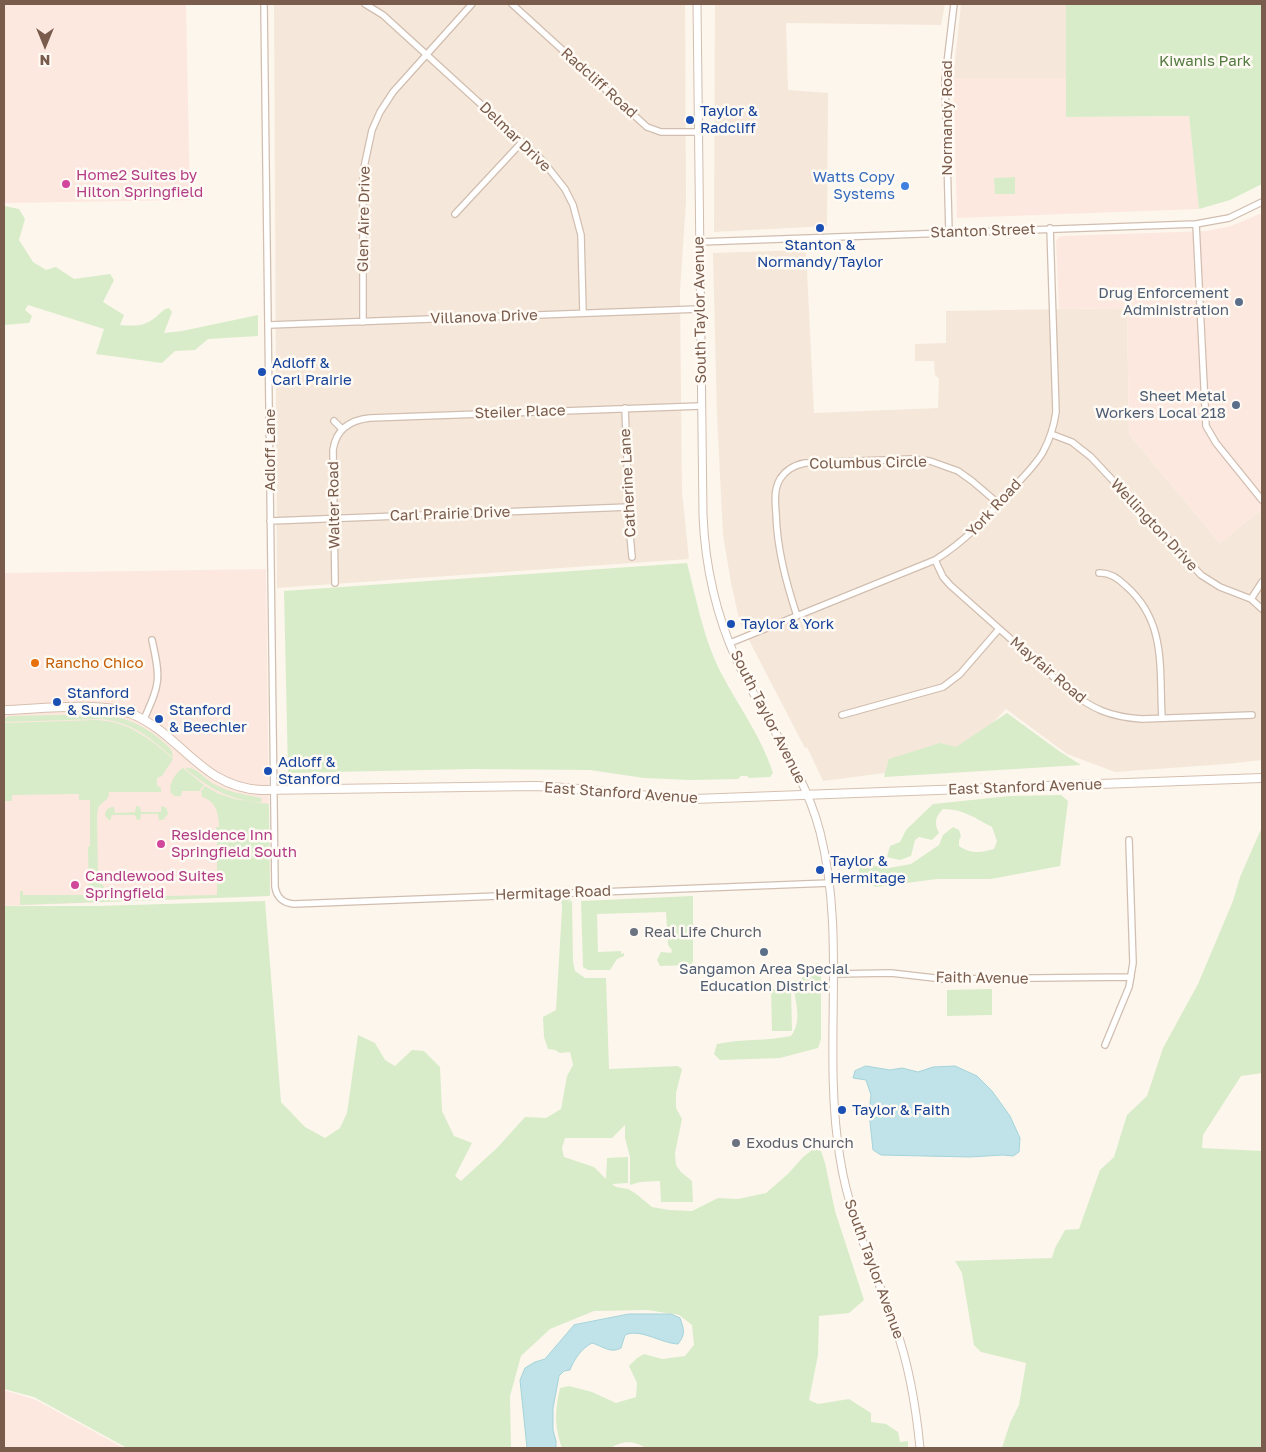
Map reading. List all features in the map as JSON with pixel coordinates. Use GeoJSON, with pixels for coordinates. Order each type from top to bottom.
{"type":"FeatureCollection","features":[{"type":"Feature","properties":{"kind":"main road","name":"East Stanford Avenue"},"geometry":{"type":"LineString","coordinates":[[4,710],[102,708],[120,710],[144,719],[217,778],[246,788],[275,791],[536,786],[569,787],[649,797],[694,800],[1262,778]]}},
{"type":"Feature","properties":{"kind":"street","name":"Adloff Lane"},"geometry":{"type":"LineString","coordinates":[[264,4],[275,887],[278,897]]}},
{"type":"Feature","properties":{"kind":"street","name":"Delmar Drive"},"geometry":{"type":"LineString","coordinates":[[366,4],[383,15],[542,160],[565,189],[573,205],[581,235],[583,313]]}},
{"type":"Feature","properties":{"kind":"street","name":"Glen Aire Drive"},"geometry":{"type":"LineString","coordinates":[[363,322],[363,172],[372,130],[380,112],[393,92],[472,4]]}},
{"type":"Feature","properties":{"kind":"street","name":"Radcliff Road"},"geometry":{"type":"LineString","coordinates":[[512,4],[647,127],[661,132],[698,132]]}},
{"type":"Feature","properties":{"kind":"street","name":"South Taylor Avenue"},"geometry":{"type":"LineString","coordinates":[[697,4],[699,309],[703,515],[706,553],[714,594],[730,643],[745,676],[790,755],[820,830],[830,883],[834,1106],[840,1160],[853,1215],[907,1364],[920,1448]]}},
{"type":"Feature","properties":{"kind":"street","name":"Normandy Road"},"geometry":{"type":"LineString","coordinates":[[949,233],[945,80],[954,4]]}},
{"type":"Feature","properties":{"kind":"street"},"geometry":{"type":"LineString","coordinates":[[455,214],[522,142]]}},
{"type":"Feature","properties":{"kind":"street","name":"Stanton Street"},"geometry":{"type":"LineString","coordinates":[[699,242],[1196,224],[1230,218],[1262,202]]}},
{"type":"Feature","properties":{"kind":"street"},"geometry":{"type":"LineString","coordinates":[[1196,224],[1206,426],[1216,443],[1262,500]]}},
{"type":"Feature","properties":{"kind":"street","name":"York Road"},"geometry":{"type":"LineString","coordinates":[[730,643],[935,560],[964,540],[999,504],[1042,453],[1051,434],[1057,401],[1050,228]]}},
{"type":"Feature","properties":{"kind":"street","name":"Villanova Drive"},"geometry":{"type":"LineString","coordinates":[[269,325],[699,309]]}},
{"type":"Feature","properties":{"kind":"street","name":"Steiler Place"},"geometry":{"type":"LineString","coordinates":[[342,429],[350,422],[361,419],[701,406]]}},
{"type":"Feature","properties":{"kind":"street","name":"Catherine Lane"},"geometry":{"type":"LineString","coordinates":[[625,408],[632,557]]}},
{"type":"Feature","properties":{"kind":"street"},"geometry":{"type":"LineString","coordinates":[[334,421],[342,429]]}},
{"type":"Feature","properties":{"kind":"street","name":"Walter Road"},"geometry":{"type":"LineString","coordinates":[[335,583],[333,450],[335,440],[342,429]]}},
{"type":"Feature","properties":{"kind":"street","name":"Wellington Drive"},"geometry":{"type":"LineString","coordinates":[[1051,434],[1072,442],[1091,457],[1201,575],[1220,587],[1251,599],[1262,609]]}},
{"type":"Feature","properties":{"kind":"street","name":"Columbus Circle"},"geometry":{"type":"LineString","coordinates":[[797,616],[784,575],[776,528],[775,499],[777,485],[780,478],[790,468],[799,464],[911,459],[939,463],[958,471],[999,504]]}},
{"type":"Feature","properties":{"kind":"street","name":"Carl Prairie Drive"},"geometry":{"type":"LineString","coordinates":[[270,521],[629,507]]}},
{"type":"Feature","properties":{"kind":"street","name":"Mayfair Road"},"geometry":{"type":"LineString","coordinates":[[935,560],[950,585],[1067,689],[1093,708],[1109,715],[1126,718],[1252,715]]}},
{"type":"Feature","properties":{"kind":"street"},"geometry":{"type":"LineString","coordinates":[[1099,573],[1116,578],[1133,592],[1142,602],[1152,620],[1159,646],[1162,718]]}},
{"type":"Feature","properties":{"kind":"street"},"geometry":{"type":"LineString","coordinates":[[1251,599],[1262,582]]}},
{"type":"Feature","properties":{"kind":"street"},"geometry":{"type":"LineString","coordinates":[[842,715],[943,687],[960,674],[999,629]]}},
{"type":"Feature","properties":{"kind":"street"},"geometry":{"type":"LineString","coordinates":[[144,719],[154,697],[158,682],[157,663],[152,640]]}},
{"type":"Feature","properties":{"kind":"street"},"geometry":{"type":"LineString","coordinates":[[1105,1045],[1126,996],[1131,978],[1133,951],[1129,840]]}},
{"type":"Feature","properties":{"kind":"street","name":"Hermitage Road"},"geometry":{"type":"LineString","coordinates":[[278,897],[286,903],[294,904],[830,883]]}},
{"type":"Feature","properties":{"kind":"street","name":"Faith Avenue"},"geometry":{"type":"LineString","coordinates":[[833,974],[891,973],[943,979],[1131,978]]}},
{"type":"Feature","properties":{"kind":"shaded area"},"geometry":{"type":"Polygon","coordinates":[[[4,4],[186,4],[190,200],[4,203],[4,4]]]}},
{"type":"Feature","properties":{"kind":"shaded area"},"geometry":{"type":"Polygon","coordinates":[[[274,4],[685,4],[686,201],[680,291],[682,492],[689,559],[277,588],[274,4]]]}},
{"type":"Feature","properties":{"kind":"shaded area"},"geometry":{"type":"Polygon","coordinates":[[[715,4],[945,4],[941,25],[786,23],[788,90],[828,93],[827,226],[714,232],[715,4]]]}},
{"type":"Feature","properties":{"kind":"shaded area"},"geometry":{"type":"Polygon","coordinates":[[[961,4],[1066,4],[1066,78],[953,78],[961,4]]]}},
{"type":"Feature","properties":{"kind":"shaded area"},"geometry":{"type":"Polygon","coordinates":[[[953,78],[1066,78],[1066,117],[1189,116],[1199,209],[957,218],[953,78]]]}},
{"type":"Feature","properties":{"kind":"shaded area"},"geometry":{"type":"Polygon","coordinates":[[[1262,213],[1262,509],[1220,543],[1129,434],[1127,308],[1059,309],[1056,241],[1059,237],[1063,236],[1206,231],[1231,226],[1262,213]]]}},
{"type":"Feature","properties":{"kind":"shaded area"},"geometry":{"type":"Polygon","coordinates":[[[806,250],[814,413],[938,408],[939,379],[935,375],[934,361],[915,361],[915,344],[946,343],[946,311],[1127,308],[1129,434],[1220,543],[1262,509],[1262,760],[1115,772],[1067,754],[1006,709],[982,734],[932,767],[823,781],[807,747],[805,748],[740,623],[723,535],[717,416],[713,253],[806,250]]]}},
{"type":"Feature","properties":{"kind":"shaded area"},"geometry":{"type":"Polygon","coordinates":[[[266,569],[270,896],[4,906],[4,573],[266,569]]]}},
{"type":"Feature","properties":{"kind":"shaded area"},"geometry":{"type":"Polygon","coordinates":[[[4,1390],[36,1400],[124,1448],[4,1448],[4,1390]]]}},
{"type":"Feature","properties":{"kind":"green space","name":"Kiwanis Park"},"geometry":{"type":"Polygon","coordinates":[[[1066,4],[1262,4],[1262,184],[1230,200],[1199,209],[1189,116],[1066,117],[1066,4]]]}},
{"type":"Feature","properties":{"kind":"green space"},"geometry":{"type":"Polygon","coordinates":[[[1015,177],[1015,194],[995,194],[994,178],[1015,177]]]}},
{"type":"Feature","properties":{"kind":"green space"},"geometry":{"type":"Polygon","coordinates":[[[4,206],[19,209],[25,219],[19,240],[33,262],[46,270],[56,267],[74,279],[110,274],[114,280],[103,302],[124,315],[120,325],[135,326],[143,324],[169,308],[172,312],[164,333],[258,315],[258,336],[208,339],[195,350],[175,351],[162,363],[96,354],[104,329],[28,305],[25,310],[32,316],[29,323],[4,325],[4,206]]]}},
{"type":"Feature","properties":{"kind":"green space"},"geometry":{"type":"Polygon","coordinates":[[[687,563],[700,616],[713,655],[762,745],[773,773],[770,777],[749,778],[741,776],[738,779],[690,780],[644,778],[590,770],[472,769],[288,773],[284,591],[687,563]]]}},
{"type":"Feature","properties":{"kind":"green space"},"geometry":{"type":"Polygon","coordinates":[[[1007,713],[1081,765],[884,777],[889,759],[940,743],[956,747],[1007,713]]]}},
{"type":"Feature","properties":{"kind":"green space"},"geometry":{"type":"Polygon","coordinates":[[[95,714],[122,718],[145,728],[169,747],[173,758],[140,732],[111,720],[4,722],[4,718],[10,716],[95,714]]]}},
{"type":"Feature","properties":{"kind":"green space"},"geometry":{"type":"Polygon","coordinates":[[[96,720],[119,724],[138,732],[173,759],[162,776],[157,778],[157,785],[161,788],[161,792],[109,792],[108,798],[99,806],[97,814],[98,876],[103,886],[112,891],[113,896],[147,896],[149,890],[162,890],[164,896],[217,895],[217,857],[219,857],[219,845],[217,845],[216,827],[219,827],[219,822],[214,805],[202,797],[201,791],[205,786],[219,794],[235,799],[269,804],[270,896],[20,905],[20,891],[23,891],[23,895],[89,895],[88,847],[90,846],[90,800],[79,800],[79,794],[12,795],[12,801],[4,801],[4,723],[96,720]]]}},
{"type":"Feature","properties":{"kind":"green space"},"geometry":{"type":"Polygon","coordinates":[[[183,768],[204,785],[199,791],[182,791],[181,796],[175,796],[170,790],[171,785],[175,775],[183,768]]]}},
{"type":"Feature","properties":{"kind":"green space"},"geometry":{"type":"Polygon","coordinates":[[[185,768],[196,770],[223,789],[261,798],[262,802],[230,796],[202,782],[185,768]]]}},
{"type":"Feature","properties":{"kind":"green space"},"geometry":{"type":"Polygon","coordinates":[[[1061,795],[1068,801],[1060,866],[991,879],[937,879],[876,887],[859,879],[859,863],[889,868],[911,864],[939,845],[943,835],[953,827],[959,830],[961,836],[959,846],[963,849],[976,852],[994,849],[997,841],[992,827],[963,812],[943,809],[936,820],[939,833],[932,840],[919,837],[915,840],[911,856],[900,860],[887,857],[890,846],[900,842],[906,830],[933,804],[1010,796],[1061,795]]]}},
{"type":"Feature","properties":{"kind":"green space"},"geometry":{"type":"Polygon","coordinates":[[[136,806],[140,807],[141,812],[161,812],[161,807],[163,806],[167,809],[168,814],[163,820],[159,820],[158,814],[141,814],[140,820],[137,820],[135,815],[112,815],[110,821],[105,816],[109,808],[114,807],[115,813],[135,812],[136,806]]]}},
{"type":"Feature","properties":{"kind":"green space"},"geometry":{"type":"Polygon","coordinates":[[[1262,827],[1262,1073],[1241,1076],[1203,1135],[1202,1148],[1262,1151],[1262,1448],[1002,1448],[1010,1423],[1019,1405],[1026,1363],[981,1352],[974,1345],[962,1273],[955,1261],[1052,1258],[1065,1230],[1079,1229],[1100,1170],[1114,1157],[1127,1115],[1147,1096],[1163,1048],[1198,984],[1262,827]]]}},
{"type":"Feature","properties":{"kind":"green space"},"geometry":{"type":"Polygon","coordinates":[[[548,896],[564,896],[571,900],[567,902],[572,901],[573,961],[575,971],[585,978],[606,978],[609,1069],[678,1066],[682,1069],[676,1093],[676,1108],[682,1119],[675,1153],[676,1165],[692,1181],[693,1202],[661,1202],[660,1181],[640,1182],[630,1185],[630,1157],[625,1138],[625,1125],[612,1138],[565,1138],[562,1148],[564,1157],[594,1167],[606,1179],[607,1158],[628,1157],[628,1183],[612,1184],[635,1193],[652,1207],[692,1211],[718,1198],[738,1199],[766,1193],[788,1174],[803,1157],[819,1145],[825,1163],[835,1211],[864,1300],[849,1313],[819,1316],[818,1355],[809,1400],[818,1404],[849,1399],[871,1413],[871,1422],[886,1424],[898,1432],[900,1442],[908,1441],[908,1448],[646,1448],[629,1442],[611,1448],[562,1448],[556,1418],[560,1388],[569,1386],[592,1392],[616,1403],[636,1397],[637,1383],[629,1366],[637,1358],[644,1354],[662,1359],[685,1356],[694,1345],[692,1325],[679,1315],[647,1310],[594,1311],[550,1329],[521,1356],[510,1396],[511,1448],[127,1448],[34,1397],[4,1389],[4,906],[97,906],[265,901],[281,1102],[305,1127],[325,1138],[340,1128],[347,1113],[358,1035],[375,1043],[385,1060],[395,1066],[412,1050],[424,1051],[440,1067],[442,1111],[454,1136],[472,1143],[455,1176],[461,1181],[498,1147],[525,1117],[546,1118],[561,1109],[567,1076],[573,1065],[570,1052],[560,1053],[548,1049],[544,1037],[543,1017],[556,1010],[562,909],[562,904],[557,898],[548,896]]]}},
{"type":"Feature","properties":{"kind":"green space"},"geometry":{"type":"Polygon","coordinates":[[[693,896],[693,961],[691,965],[660,966],[657,960],[661,952],[671,953],[672,950],[668,945],[666,912],[597,914],[598,952],[621,951],[621,954],[624,953],[624,956],[617,959],[610,970],[588,970],[583,967],[581,901],[693,896]]]}},
{"type":"Feature","properties":{"kind":"green space"},"geometry":{"type":"Polygon","coordinates":[[[817,963],[821,966],[821,1039],[818,1048],[780,1058],[720,1060],[714,1054],[717,1044],[791,1036],[797,1024],[796,1002],[792,981],[800,980],[817,963]]]}},
{"type":"Feature","properties":{"kind":"green space"},"geometry":{"type":"Polygon","coordinates":[[[771,989],[791,989],[792,1031],[772,1031],[771,989]]]}},
{"type":"Feature","properties":{"kind":"green space"},"geometry":{"type":"Polygon","coordinates":[[[992,989],[992,1015],[947,1016],[947,990],[992,989]]]}},
{"type":"Feature","properties":{"kind":"water"},"geometry":{"type":"Polygon","coordinates":[[[866,1066],[890,1070],[902,1068],[918,1072],[933,1067],[955,1066],[977,1076],[992,1091],[1010,1116],[1020,1138],[1019,1152],[1013,1156],[969,1157],[881,1155],[873,1150],[869,1113],[871,1095],[866,1080],[853,1078],[855,1071],[866,1066]]]}},
{"type":"Feature","properties":{"kind":"water"},"geometry":{"type":"Polygon","coordinates":[[[629,1314],[671,1314],[680,1318],[683,1328],[682,1337],[678,1344],[631,1333],[625,1335],[621,1348],[617,1350],[610,1350],[592,1343],[588,1345],[579,1354],[570,1370],[564,1371],[559,1376],[553,1408],[553,1430],[556,1448],[527,1448],[520,1380],[525,1368],[545,1359],[574,1325],[629,1314]]]}},
{"type":"Feature","properties":{"kind":"place","name":"Taylor & Radcliff"},"geometry":{"type":"Point","coordinates":[690,120]}},
{"type":"Feature","properties":{"kind":"place","name":"Home2 Suites by Hilton Springfield"},"geometry":{"type":"Point","coordinates":[66,184]}},
{"type":"Feature","properties":{"kind":"place","name":"Watts Copy Systems"},"geometry":{"type":"Point","coordinates":[905,186]}},
{"type":"Feature","properties":{"kind":"place","name":"Stanton & Normandy/Taylor"},"geometry":{"type":"Point","coordinates":[820,228]}},
{"type":"Feature","properties":{"kind":"place","name":"Drug Enforcement Administration"},"geometry":{"type":"Point","coordinates":[1239,302]}},
{"type":"Feature","properties":{"kind":"place","name":"Adloff & Carl Prairie"},"geometry":{"type":"Point","coordinates":[262,372]}},
{"type":"Feature","properties":{"kind":"place","name":"Sheet Metal Workers Local 218"},"geometry":{"type":"Point","coordinates":[1236,405]}},
{"type":"Feature","properties":{"kind":"place","name":"Taylor & York"},"geometry":{"type":"Point","coordinates":[731,624]}},
{"type":"Feature","properties":{"kind":"place","name":"Rancho Chico"},"geometry":{"type":"Point","coordinates":[35,663]}},
{"type":"Feature","properties":{"kind":"place","name":"Stanford & Sunrise"},"geometry":{"type":"Point","coordinates":[57,702]}},
{"type":"Feature","properties":{"kind":"place","name":"Stanford & Beechler"},"geometry":{"type":"Point","coordinates":[159,719]}},
{"type":"Feature","properties":{"kind":"place","name":"Adloff & Stanford"},"geometry":{"type":"Point","coordinates":[268,771]}},
{"type":"Feature","properties":{"kind":"place","name":"Residence Inn Springfield South"},"geometry":{"type":"Point","coordinates":[161,844]}},
{"type":"Feature","properties":{"kind":"place","name":"Taylor & Hermitage"},"geometry":{"type":"Point","coordinates":[820,870]}},
{"type":"Feature","properties":{"kind":"place","name":"Candlewood Suites Springfield"},"geometry":{"type":"Point","coordinates":[75,885]}},
{"type":"Feature","properties":{"kind":"place","name":"Real Life Church"},"geometry":{"type":"Point","coordinates":[634,932]}},
{"type":"Feature","properties":{"kind":"place","name":"Sangamon Area Special Education District"},"geometry":{"type":"Point","coordinates":[764,952]}},
{"type":"Feature","properties":{"kind":"place","name":"Taylor & Faith"},"geometry":{"type":"Point","coordinates":[842,1110]}},
{"type":"Feature","properties":{"kind":"place","name":"Exodus Church"},"geometry":{"type":"Point","coordinates":[736,1143]}}]}
